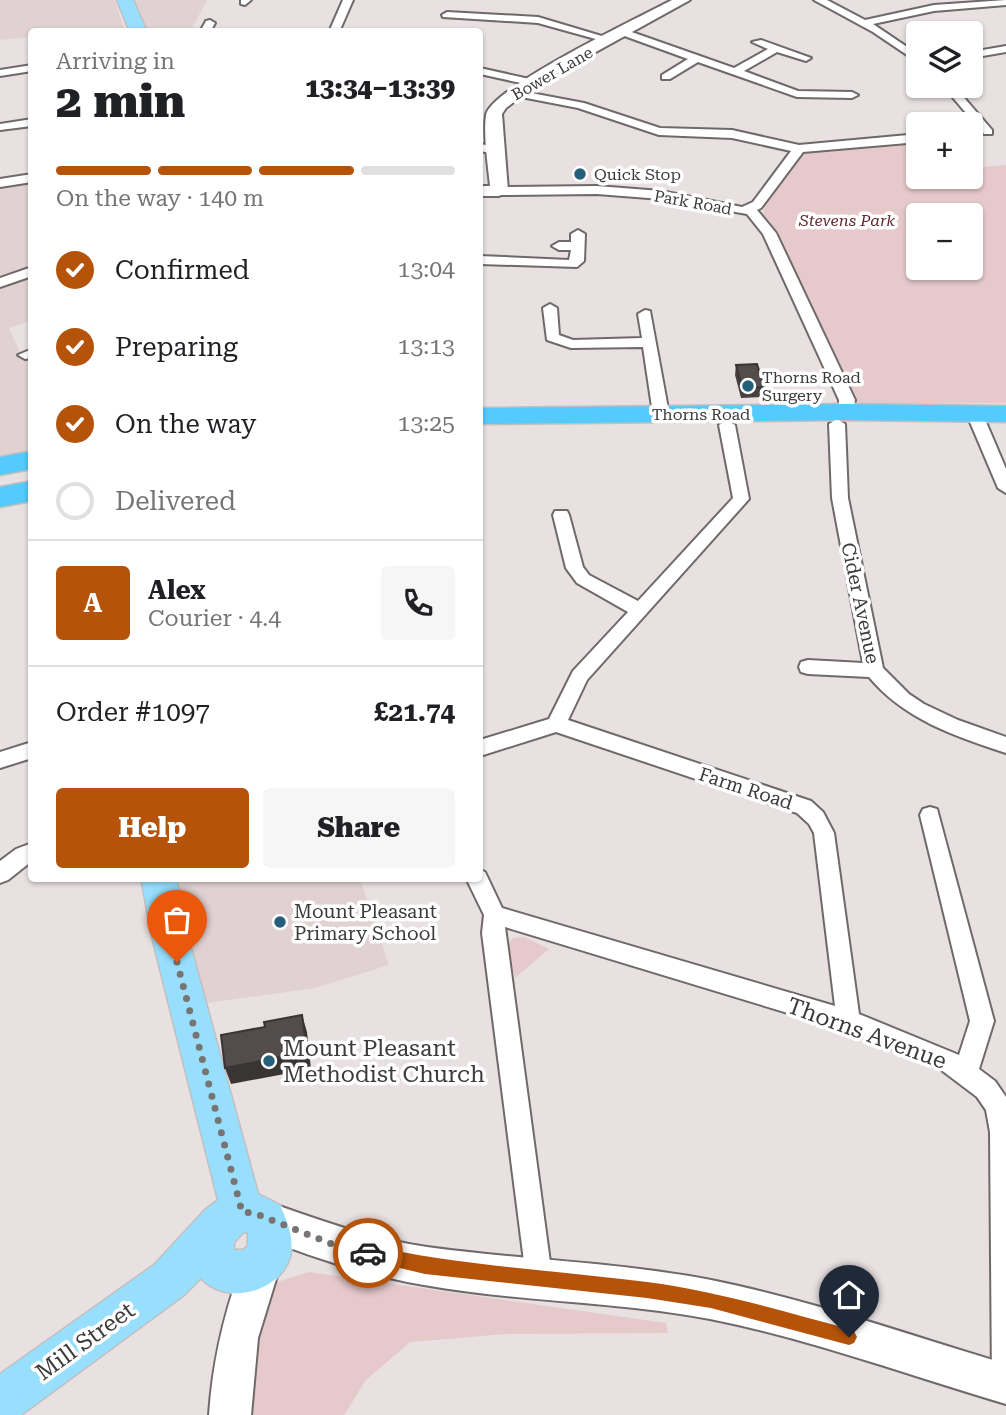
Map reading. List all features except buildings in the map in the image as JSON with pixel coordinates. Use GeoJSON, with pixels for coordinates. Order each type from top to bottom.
{"type":"FeatureCollection","features":[{"type":"Feature","properties":{"kind":"highway","name":"Thorns Road"},"geometry":{"type":"LineString","coordinates":[[483,416],[661,414],[1006,423]]}},
{"type":"Feature","properties":{"kind":"highway","name":"Thorns Road"},"geometry":{"type":"LineString","coordinates":[[483,426],[727,425],[842,418],[1006,414]]}},
{"type":"Feature","properties":{"kind":"highway"},"geometry":{"type":"LineString","coordinates":[[10,485],[28,465]]}},
{"type":"Feature","properties":{"kind":"highway"},"geometry":{"type":"LineString","coordinates":[[10,485],[28,469]]}},
{"type":"Feature","properties":{"kind":"highway"},"geometry":{"type":"LineString","coordinates":[[10,485],[28,476]]}},
{"type":"Feature","properties":{"kind":"main road"},"geometry":{"type":"LineString","coordinates":[[125,0],[137,28]]}},
{"type":"Feature","properties":{"kind":"main road"},"geometry":{"type":"LineString","coordinates":[[159,882],[242,1245]]}},
{"type":"Feature","properties":{"kind":"main road","name":"Mill Street"},"geometry":{"type":"LineString","coordinates":[[0,1402],[169,1280],[242,1245]]}},
{"type":"Feature","properties":{"kind":"street"},"geometry":{"type":"LineString","coordinates":[[336,28],[348,0]]}},
{"type":"Feature","properties":{"kind":"street","name":"Bower Lane"},"geometry":{"type":"LineString","coordinates":[[499,191],[487,149],[494,114],[499,105],[530,82],[683,0]]}},
{"type":"Feature","properties":{"kind":"street"},"geometry":{"type":"LineString","coordinates":[[819,0],[864,23],[906,51]]}},
{"type":"Feature","properties":{"kind":"street"},"geometry":{"type":"LineString","coordinates":[[864,23],[934,8],[1006,2]]}},
{"type":"Feature","properties":{"kind":"street"},"geometry":{"type":"LineString","coordinates":[[447,16],[538,20],[616,36],[697,58],[797,94],[847,95],[833,84]]}},
{"type":"Feature","properties":{"kind":"street"},"geometry":{"type":"LineString","coordinates":[[757,42],[806,58]]}},
{"type":"Feature","properties":{"kind":"street"},"geometry":{"type":"LineString","coordinates":[[736,71],[777,48]]}},
{"type":"Feature","properties":{"kind":"street"},"geometry":{"type":"LineString","coordinates":[[983,53],[1006,49]]}},
{"type":"Feature","properties":{"kind":"street"},"geometry":{"type":"LineString","coordinates":[[651,74],[671,79],[697,58]]}},
{"type":"Feature","properties":{"kind":"street"},"geometry":{"type":"LineString","coordinates":[[0,73],[28,69]]}},
{"type":"Feature","properties":{"kind":"street"},"geometry":{"type":"LineString","coordinates":[[483,72],[530,82]]}},
{"type":"Feature","properties":{"kind":"street"},"geometry":{"type":"LineString","coordinates":[[515,93],[580,105],[659,131],[732,134],[799,149],[906,139]]}},
{"type":"Feature","properties":{"kind":"street"},"geometry":{"type":"LineString","coordinates":[[959,98],[973,112]]}},
{"type":"Feature","properties":{"kind":"street"},"geometry":{"type":"LineString","coordinates":[[0,127],[28,123]]}},
{"type":"Feature","properties":{"kind":"street"},"geometry":{"type":"LineString","coordinates":[[983,123],[992,132],[983,133]]}},
{"type":"Feature","properties":{"kind":"street","name":"Park Road"},"geometry":{"type":"LineString","coordinates":[[483,191],[597,190],[636,193],[661,195],[743,211],[757,205],[799,149]]}},
{"type":"Feature","properties":{"kind":"street"},"geometry":{"type":"LineString","coordinates":[[0,183],[28,179]]}},
{"type":"Feature","properties":{"kind":"street","name":"Cider Avenue"},"geometry":{"type":"LineString","coordinates":[[750,209],[769,233],[847,400],[842,418],[840,498],[874,670],[885,686],[915,710],[1006,746]]}},
{"type":"Feature","properties":{"kind":"street"},"geometry":{"type":"LineString","coordinates":[[483,260],[572,264],[577,261],[578,240],[559,246]]}},
{"type":"Feature","properties":{"kind":"street"},"geometry":{"type":"LineString","coordinates":[[0,283],[28,272]]}},
{"type":"Feature","properties":{"kind":"street"},"geometry":{"type":"LineString","coordinates":[[550,308],[552,337],[571,344],[650,342]]}},
{"type":"Feature","properties":{"kind":"street"},"geometry":{"type":"LineString","coordinates":[[645,314],[661,414]]}},
{"type":"Feature","properties":{"kind":"street"},"geometry":{"type":"LineString","coordinates":[[978,422],[1006,488]]}},
{"type":"Feature","properties":{"kind":"street"},"geometry":{"type":"LineString","coordinates":[[483,747],[556,724],[580,676],[642,611],[741,499],[727,425]]}},
{"type":"Feature","properties":{"kind":"street"},"geometry":{"type":"LineString","coordinates":[[561,515],[575,568],[583,579],[642,611]]}},
{"type":"Feature","properties":{"kind":"street"},"geometry":{"type":"LineString","coordinates":[[808,667],[874,670]]}},
{"type":"Feature","properties":{"kind":"street","name":"Farm Road"},"geometry":{"type":"LineString","coordinates":[[556,724],[804,807],[816,818],[824,833],[848,1021]]}},
{"type":"Feature","properties":{"kind":"street"},"geometry":{"type":"LineString","coordinates":[[0,760],[28,751]]}},
{"type":"Feature","properties":{"kind":"street"},"geometry":{"type":"LineString","coordinates":[[929,815],[982,1021],[966,1072]]}},
{"type":"Feature","properties":{"kind":"street"},"geometry":{"type":"LineString","coordinates":[[0,874],[28,853]]}},
{"type":"Feature","properties":{"kind":"street"},"geometry":{"type":"LineString","coordinates":[[479,882],[495,915],[493,933],[538,1277]]}},
{"type":"Feature","properties":{"kind":"street","name":"Thorns Avenue"},"geometry":{"type":"LineString","coordinates":[[495,915],[848,1021],[944,1058],[986,1089],[998,1106],[1004,1132],[1006,1383]]}},
{"type":"Feature","properties":{"kind":"street"},"geometry":{"type":"LineString","coordinates":[[230,1415],[242,1245],[337,1246],[425,1266],[538,1277],[711,1300],[796,1321],[1006,1383]]}},
{"type":"Feature","properties":{"kind":"shaded area"},"geometry":{"type":"Polygon","coordinates":[[[0,0],[115,0],[124,28],[28,28],[28,37],[0,40],[0,0]]]}},
{"type":"Feature","properties":{"kind":"shaded area"},"geometry":{"type":"Polygon","coordinates":[[[134,0],[207,0],[192,28],[143,28],[134,0]]]}},
{"type":"Feature","properties":{"kind":"shaded area"},"geometry":{"type":"Polygon","coordinates":[[[28,180],[28,322],[9,328],[23,359],[28,358],[28,456],[0,461],[0,185],[28,180]]]}},
{"type":"Feature","properties":{"kind":"shaded area","name":"Mount Pleasant Primary School"},"geometry":{"type":"Polygon","coordinates":[[[176,882],[361,882],[389,965],[315,988],[206,1003],[176,882]]]}},
{"type":"Feature","properties":{"kind":"green space","name":"Stevens Park"},"geometry":{"type":"Polygon","coordinates":[[[906,143],[906,189],[983,189],[983,167],[1006,165],[1006,403],[855,404],[774,234],[762,216],[782,179],[810,150],[906,143]]]}},
{"type":"Feature","properties":{"kind":"green space"},"geometry":{"type":"Polygon","coordinates":[[[524,937],[549,949],[515,978],[507,945],[513,938],[524,937]]]}},
{"type":"Feature","properties":{"kind":"green space"},"geometry":{"type":"Polygon","coordinates":[[[309,1272],[666,1323],[668,1333],[505,1334],[410,1342],[366,1380],[344,1415],[248,1415],[257,1309],[274,1283],[309,1272]]]}},
{"type":"Feature","properties":{"kind":"way so far"},"geometry":{"type":"LineString","coordinates":[[177,962],[242,1212],[254,1213],[265,1220],[337,1246],[368,1253]]}},
{"type":"Feature","properties":{"kind":"place","name":"Quick Stop"},"geometry":{"type":"Point","coordinates":[580,174]}},
{"type":"Feature","properties":{"kind":"place","name":"Thorns Road Surgery"},"geometry":{"type":"Point","coordinates":[748,386]}},
{"type":"Feature","properties":{"kind":"place","name":"Mount Pleasant Primary School"},"geometry":{"type":"Point","coordinates":[280,922]}},
{"type":"Feature","properties":{"kind":"place","name":"Mount Pleasant Methodist Church"},"geometry":{"type":"Point","coordinates":[269,1061]}},
{"type":"Feature","properties":{"kind":"route"},"geometry":{"type":"LineString","coordinates":[[368,1253],[425,1266],[538,1277],[711,1300],[849,1337]]}}]}
